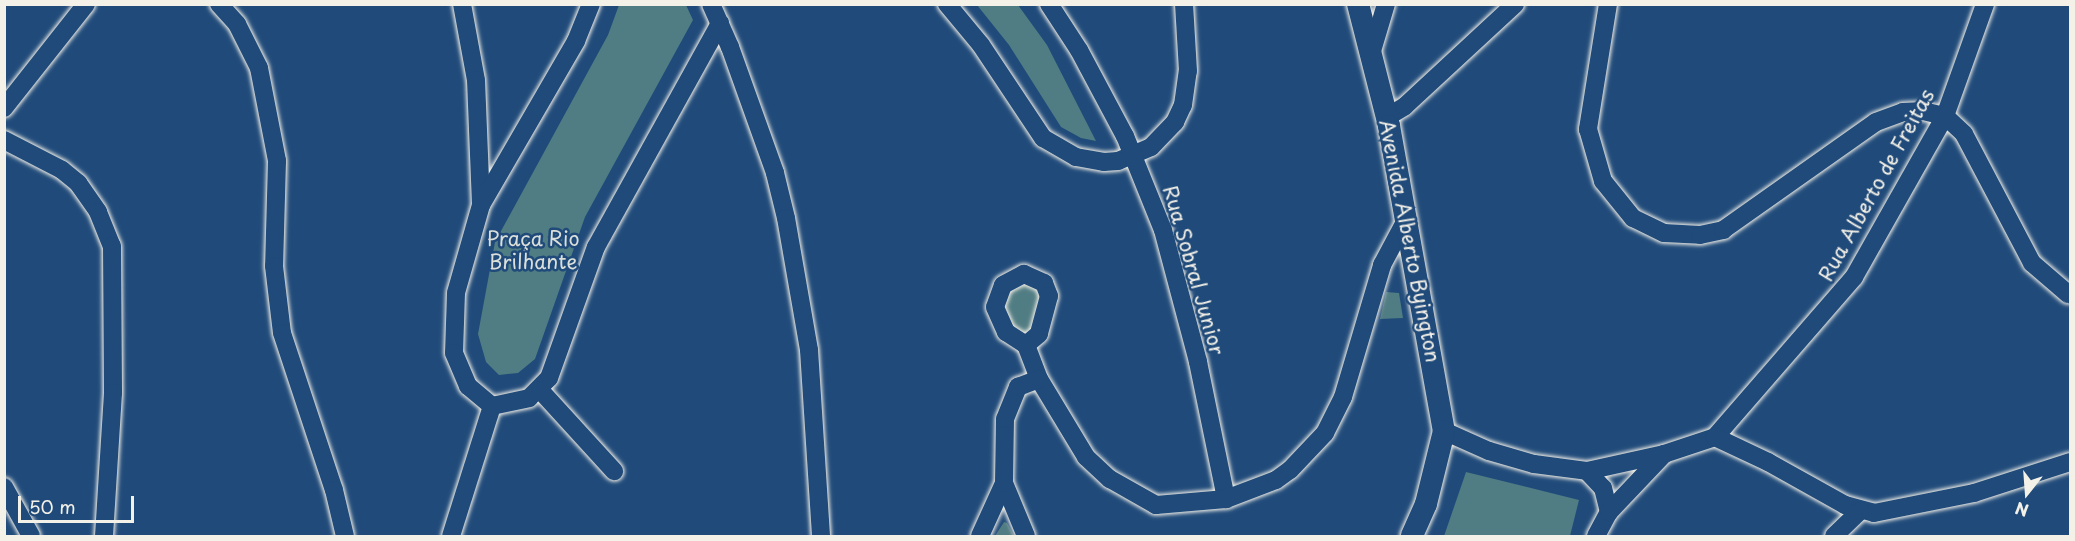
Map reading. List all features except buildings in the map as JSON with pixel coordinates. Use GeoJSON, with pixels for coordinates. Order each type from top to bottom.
{"type":"FeatureCollection","features":[{"type":"Feature","properties":{"kind":"main road","name":"Avenida Alberto Byington"},"geometry":{"type":"LineString","coordinates":[[1358,4],[1372,51],[1387,117],[1444,431]]}},
{"type":"Feature","properties":{"kind":"main road"},"geometry":{"type":"LineString","coordinates":[[1412,537],[1426,504],[1444,431]]}},
{"type":"Feature","properties":{"kind":"street"},"geometry":{"type":"LineString","coordinates":[[4,108],[86,4]]}},
{"type":"Feature","properties":{"kind":"street"},"geometry":{"type":"LineString","coordinates":[[219,4],[237,24],[259,68],[277,161],[274,266],[282,333],[334,490],[345,537]]}},
{"type":"Feature","properties":{"kind":"street"},"geometry":{"type":"LineString","coordinates":[[462,4],[476,80],[481,205]]}},
{"type":"Feature","properties":{"kind":"street"},"geometry":{"type":"LineString","coordinates":[[591,4],[576,41],[481,205],[456,293],[453,353],[468,386],[492,406],[520,402],[540,390],[554,366],[596,247],[720,23]]}},
{"type":"Feature","properties":{"kind":"street"},"geometry":{"type":"LineString","coordinates":[[711,4],[775,173],[786,218],[809,350],[821,537]]}},
{"type":"Feature","properties":{"kind":"street"},"geometry":{"type":"LineString","coordinates":[[947,4],[981,45],[1043,138],[1056,148],[1090,160],[1118,161],[1133,155],[1164,135],[1183,105],[1188,71],[1184,4]]}},
{"type":"Feature","properties":{"kind":"street","name":"Rua Sobral Junior"},"geometry":{"type":"LineString","coordinates":[[1049,4],[1079,50],[1133,155],[1162,230],[1192,340],[1226,499]]}},
{"type":"Feature","properties":{"kind":"street","name":"Avenida Alberto Byington"},"geometry":{"type":"LineString","coordinates":[[1372,51],[1386,4]]}},
{"type":"Feature","properties":{"kind":"street"},"geometry":{"type":"LineString","coordinates":[[1387,117],[1405,106],[1515,4]]}},
{"type":"Feature","properties":{"kind":"street"},"geometry":{"type":"LineString","coordinates":[[1608,4],[1588,129],[1593,157],[1603,181],[1619,203],[1633,218],[1652,230],[1700,235],[1723,230],[1876,122],[1903,112],[1945,116],[1970,142],[2032,263],[2070,294]]}},
{"type":"Feature","properties":{"kind":"street","name":"Rua Alberto de Freitas"},"geometry":{"type":"LineString","coordinates":[[1714,437],[1854,277],[1945,116],[1985,4]]}},
{"type":"Feature","properties":{"kind":"street"},"geometry":{"type":"LineString","coordinates":[[4,140],[62,170],[78,183],[98,212],[112,246],[113,393],[104,537]]}},
{"type":"Feature","properties":{"kind":"street"},"geometry":{"type":"LineString","coordinates":[[1026,345],[1039,379],[1086,457],[1110,479],[1139,499],[1172,506],[1226,499],[1283,475],[1325,433],[1346,388],[1382,265],[1405,222]]}},
{"type":"Feature","properties":{"kind":"street"},"geometry":{"type":"LineString","coordinates":[[980,537],[1004,483],[1008,404],[1018,387],[1039,379]]}},
{"type":"Feature","properties":{"kind":"street"},"geometry":{"type":"LineString","coordinates":[[540,390],[614,471]]}},
{"type":"Feature","properties":{"kind":"street"},"geometry":{"type":"LineString","coordinates":[[451,537],[492,406]]}},
{"type":"Feature","properties":{"kind":"street"},"geometry":{"type":"LineString","coordinates":[[1444,431],[1534,464],[1587,471],[1664,454],[1714,437],[1860,511],[1886,513],[1963,496],[2070,462]]}},
{"type":"Feature","properties":{"kind":"street"},"geometry":{"type":"LineString","coordinates":[[1596,537],[1610,512],[1664,454]]}},
{"type":"Feature","properties":{"kind":"street"},"geometry":{"type":"LineString","coordinates":[[1587,471],[1603,488],[1610,512]]}},
{"type":"Feature","properties":{"kind":"street"},"geometry":{"type":"LineString","coordinates":[[1004,483],[1026,537]]}},
{"type":"Feature","properties":{"kind":"street"},"geometry":{"type":"LineString","coordinates":[[4,487],[31,537]]}},
{"type":"Feature","properties":{"kind":"street"},"geometry":{"type":"LineString","coordinates":[[1834,537],[1860,511]]}},
{"type":"Feature","properties":{"kind":"green space","name":"Praça Rio Brilhante"},"geometry":{"type":"Polygon","coordinates":[[[619,5],[686,5],[693,20],[585,217],[535,359],[518,373],[499,375],[486,362],[478,334],[495,242],[608,35],[619,5]]]}},
{"type":"Feature","properties":{"kind":"green space"},"geometry":{"type":"Polygon","coordinates":[[[977,5],[1018,5],[1047,45],[1096,141],[1081,138],[1061,127],[1009,45],[977,5]]]}},
{"type":"Feature","properties":{"kind":"green space"},"geometry":{"type":"Polygon","coordinates":[[[1018,280],[1042,288],[1037,331],[1021,337],[1003,313],[1012,283],[1018,280]]]}},
{"type":"Feature","properties":{"kind":"green space"},"geometry":{"type":"Polygon","coordinates":[[[1386,292],[1399,293],[1403,318],[1380,319],[1386,292]]]}},
{"type":"Feature","properties":{"kind":"green space"},"geometry":{"type":"Polygon","coordinates":[[[1466,472],[1579,500],[1570,536],[1444,536],[1466,472]]]}},
{"type":"Feature","properties":{"kind":"green space"},"geometry":{"type":"Polygon","coordinates":[[[1004,522],[1007,523],[1014,536],[995,536],[1004,522]]]}}]}
